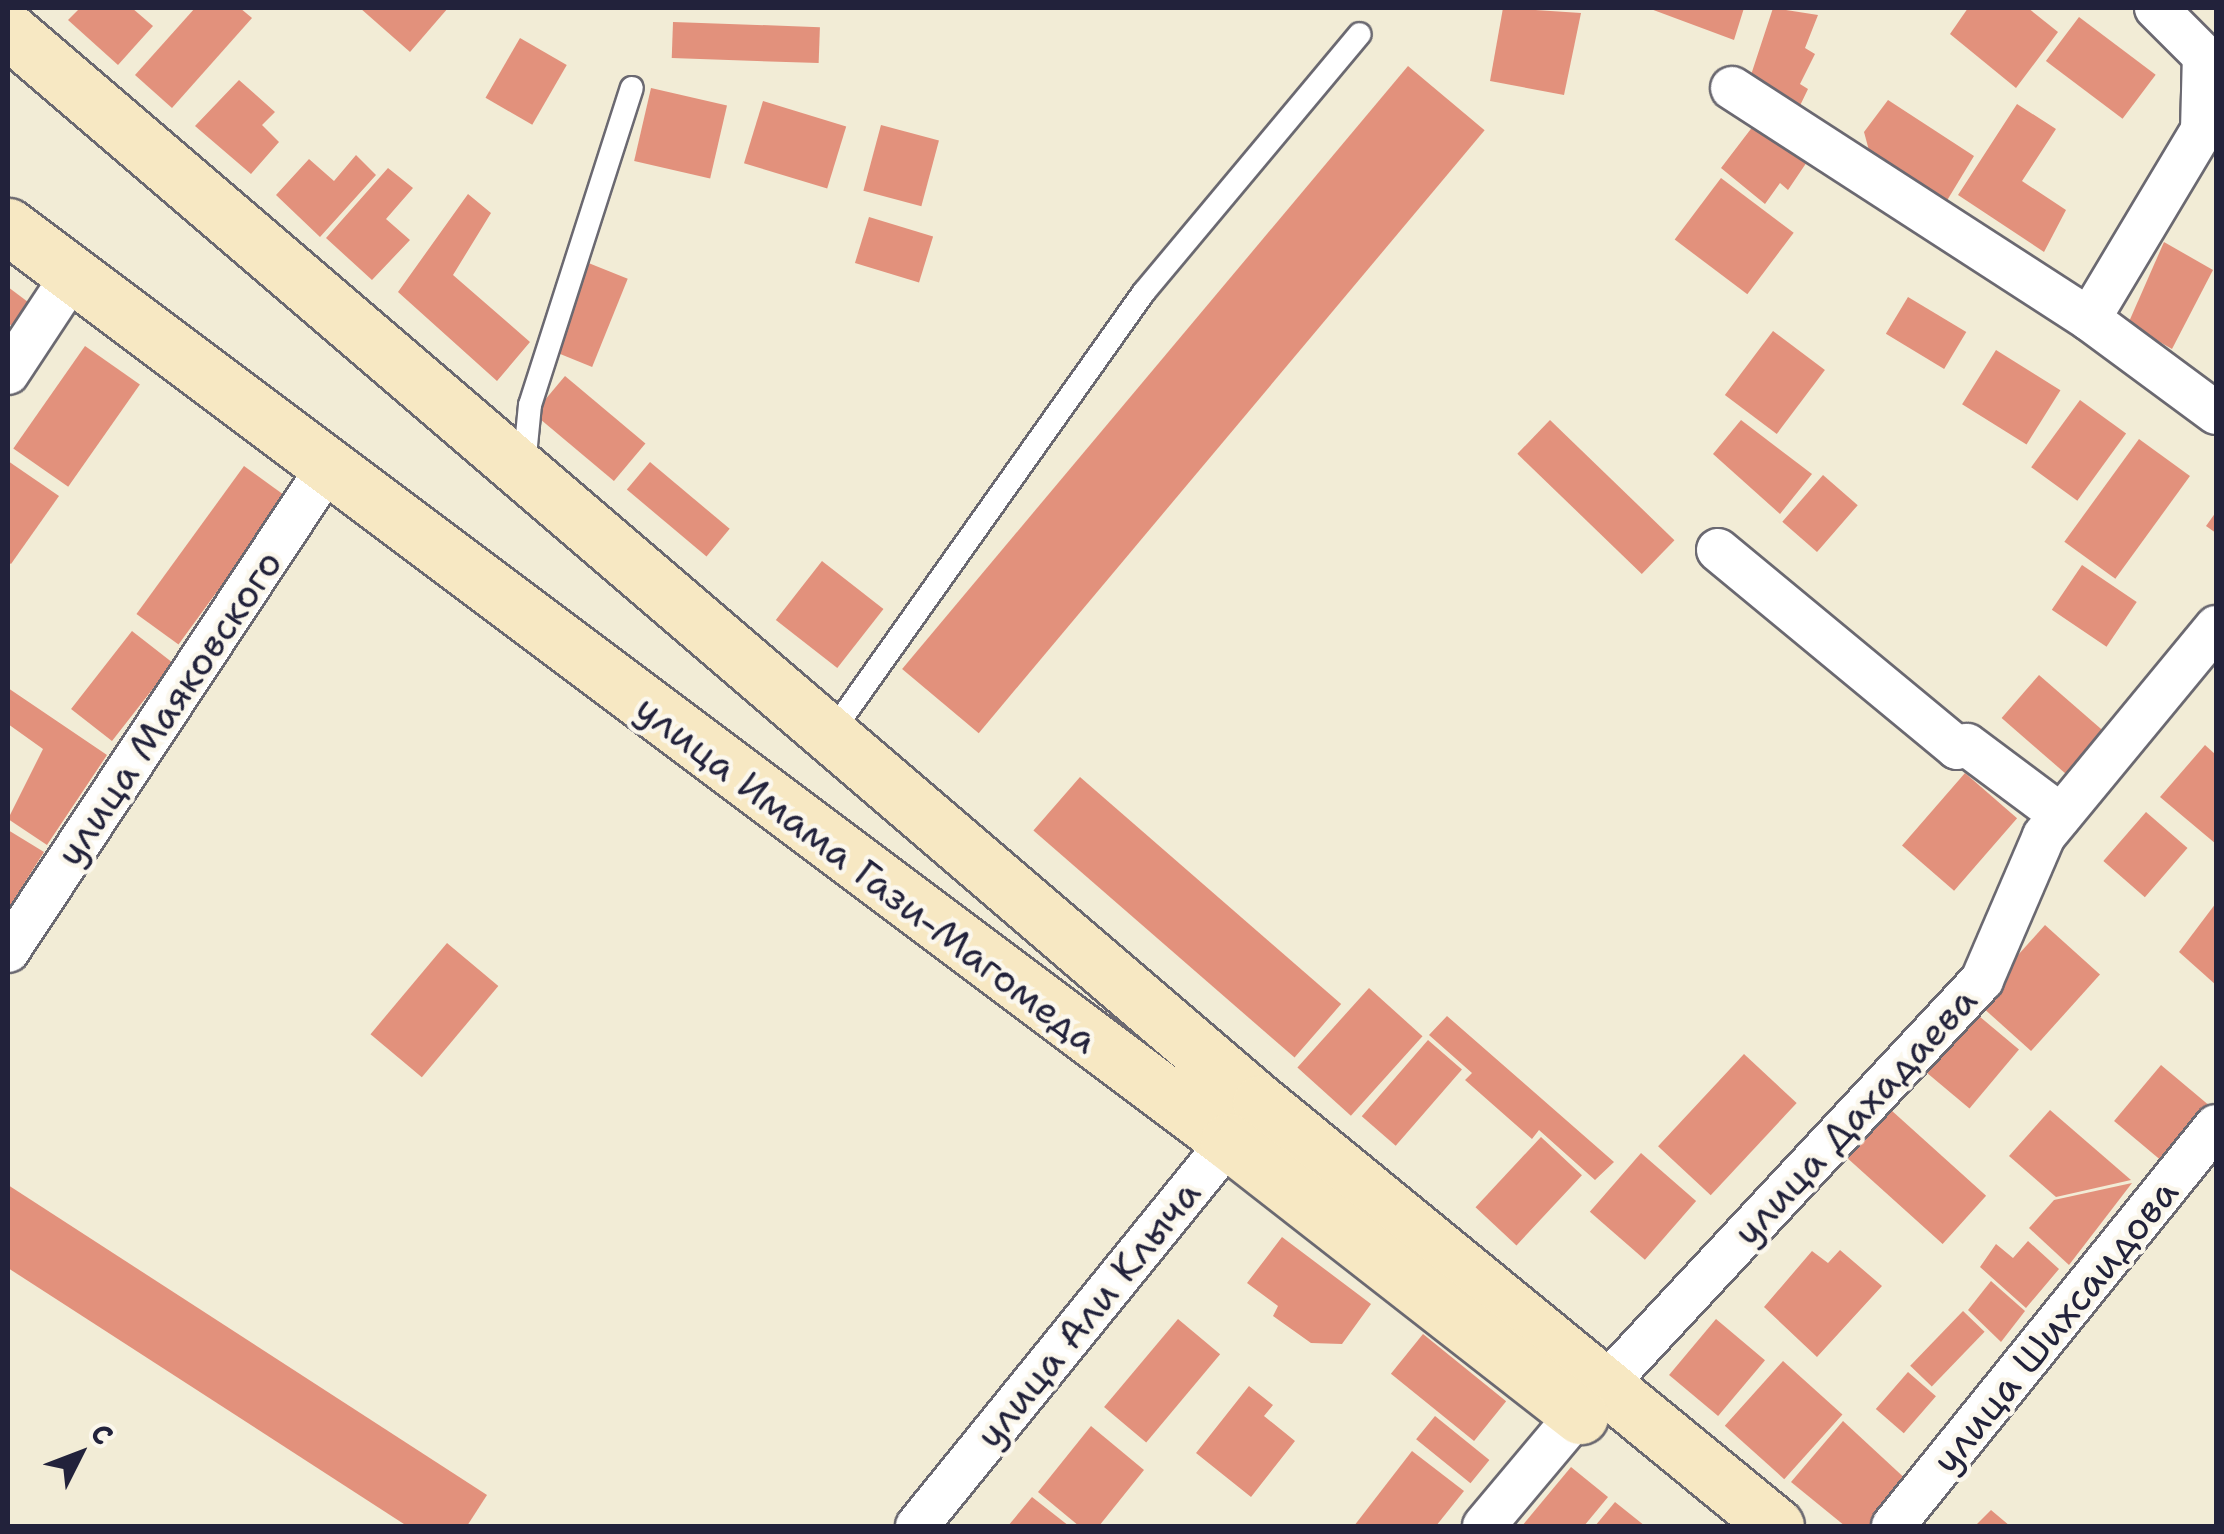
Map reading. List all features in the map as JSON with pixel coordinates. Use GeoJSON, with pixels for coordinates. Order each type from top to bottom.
{"type":"FeatureCollection","features":[{"type":"Feature","properties":{"kind":"main road"},"geometry":{"type":"LineString","coordinates":[[8,30],[832,732],[1244,1122]]}},
{"type":"Feature","properties":{"kind":"main road","name":"улица Имама Гази-Магомеда"},"geometry":{"type":"LineString","coordinates":[[8,226],[330,464],[1244,1122],[1590,1401],[1723,1526]]}},
{"type":"Feature","properties":{"kind":"main road"},"geometry":{"type":"LineString","coordinates":[[1590,1401],[1776,1526]]}},
{"type":"Feature","properties":{"kind":"street"},"geometry":{"type":"LineString","coordinates":[[2089,320],[2202,130],[2204,56],[2156,8]]}},
{"type":"Feature","properties":{"kind":"street"},"geometry":{"type":"LineString","coordinates":[[1732,88],[2089,320],[2216,413]]}},
{"type":"Feature","properties":{"kind":"street"},"geometry":{"type":"LineString","coordinates":[[8,373],[74,274]]}},
{"type":"Feature","properties":{"kind":"street","name":"улица Маяковского"},"geometry":{"type":"LineString","coordinates":[[8,951],[330,464]]}},
{"type":"Feature","properties":{"kind":"street"},"geometry":{"type":"LineString","coordinates":[[1718,550],[1957,748],[1967,744],[2061,815]]}},
{"type":"Feature","properties":{"kind":"street","name":"улица Дахадаева"},"geometry":{"type":"LineString","coordinates":[[1484,1526],[1590,1401],[1982,980],[2044,836],[2216,627]]}},
{"type":"Feature","properties":{"kind":"street","name":"улица Али Клыча"},"geometry":{"type":"LineString","coordinates":[[917,1526],[1244,1122]]}},
{"type":"Feature","properties":{"kind":"street","name":"улица Шихсаидова"},"geometry":{"type":"LineString","coordinates":[[1893,1526],[2216,1126]]}},
{"type":"Feature","properties":{"kind":"lane"},"geometry":{"type":"LineString","coordinates":[[832,732],[1144,292],[1360,34]]}},
{"type":"Feature","properties":{"kind":"lane"},"geometry":{"type":"LineString","coordinates":[[524,470],[530,404],[632,88]]}},
{"type":"Feature","properties":{"kind":"building"},"geometry":{"type":"Polygon","coordinates":[[[80,8],[132,8],[153,26],[118,65],[68,20],[80,8]]]}},
{"type":"Feature","properties":{"kind":"building"},"geometry":{"type":"Polygon","coordinates":[[[195,8],[240,8],[252,18],[172,108],[135,75],[195,8]]]}},
{"type":"Feature","properties":{"kind":"building"},"geometry":{"type":"Polygon","coordinates":[[[360,8],[448,8],[410,52],[360,8]]]}},
{"type":"Feature","properties":{"kind":"building"},"geometry":{"type":"Polygon","coordinates":[[[1503,8],[1581,13],[1564,95],[1490,81],[1503,8]]]}},
{"type":"Feature","properties":{"kind":"building"},"geometry":{"type":"Polygon","coordinates":[[[1648,8],[1744,8],[1734,40],[1648,8]]]}},
{"type":"Feature","properties":{"kind":"building"},"geometry":{"type":"Polygon","coordinates":[[[1773,8],[1818,15],[1805,48],[1815,54],[1800,84],[1808,89],[1795,116],[1748,84],[1773,8]]]}},
{"type":"Feature","properties":{"kind":"building"},"geometry":{"type":"Polygon","coordinates":[[[1968,8],[2028,8],[2058,32],[2016,88],[1950,34],[1968,8]]]}},
{"type":"Feature","properties":{"kind":"building"},"geometry":{"type":"Polygon","coordinates":[[[2079,17],[2156,75],[2123,119],[2046,61],[2079,17]]]}},
{"type":"Feature","properties":{"kind":"building"},"geometry":{"type":"Polygon","coordinates":[[[673,22],[820,27],[819,63],[672,58],[673,22]]]}},
{"type":"Feature","properties":{"kind":"building"},"geometry":{"type":"Polygon","coordinates":[[[520,38],[567,65],[532,125],[486,98],[520,38]]]}},
{"type":"Feature","properties":{"kind":"building"},"geometry":{"type":"Polygon","coordinates":[[[1408,66],[1485,130],[979,733],[902,669],[1408,66]]]}},
{"type":"Feature","properties":{"kind":"building"},"geometry":{"type":"Polygon","coordinates":[[[239,80],[275,112],[262,125],[279,142],[251,174],[195,126],[239,80]]]}},
{"type":"Feature","properties":{"kind":"building"},"geometry":{"type":"Polygon","coordinates":[[[651,88],[727,106],[710,179],[634,161],[651,88]]]}},
{"type":"Feature","properties":{"kind":"building"},"geometry":{"type":"Polygon","coordinates":[[[1888,100],[1974,156],[1940,212],[1874,169],[1864,132],[1888,100]]]}},
{"type":"Feature","properties":{"kind":"building"},"geometry":{"type":"Polygon","coordinates":[[[763,101],[846,126],[827,189],[744,163],[763,101]]]}},
{"type":"Feature","properties":{"kind":"building"},"geometry":{"type":"Polygon","coordinates":[[[2017,104],[2056,129],[2022,181],[2066,210],[2044,252],[1958,195],[2017,104]]]}},
{"type":"Feature","properties":{"kind":"building"},"geometry":{"type":"Polygon","coordinates":[[[1760,117],[1811,156],[1788,190],[1780,183],[1765,204],[1721,168],[1760,117]]]}},
{"type":"Feature","properties":{"kind":"building"},"geometry":{"type":"Polygon","coordinates":[[[881,125],[939,141],[921,206],[863,191],[881,125]]]}},
{"type":"Feature","properties":{"kind":"building"},"geometry":{"type":"Polygon","coordinates":[[[356,155],[376,175],[320,237],[276,195],[309,159],[334,181],[356,155]]]}},
{"type":"Feature","properties":{"kind":"building"},"geometry":{"type":"Polygon","coordinates":[[[388,168],[413,188],[386,219],[410,240],[372,280],[326,238],[388,168]]]}},
{"type":"Feature","properties":{"kind":"building"},"geometry":{"type":"Polygon","coordinates":[[[1721,178],[1794,233],[1747,294],[1675,239],[1721,178]]]}},
{"type":"Feature","properties":{"kind":"building"},"geometry":{"type":"Polygon","coordinates":[[[468,194],[491,213],[453,275],[530,342],[497,381],[398,292],[468,194]]]}},
{"type":"Feature","properties":{"kind":"building"},"geometry":{"type":"Polygon","coordinates":[[[869,217],[933,237],[919,282],[855,263],[869,217]]]}},
{"type":"Feature","properties":{"kind":"building"},"geometry":{"type":"Polygon","coordinates":[[[2164,242],[2213,270],[2172,349],[2128,324],[2164,242]]]}},
{"type":"Feature","properties":{"kind":"building"},"geometry":{"type":"Polygon","coordinates":[[[586,262],[628,279],[592,367],[550,350],[586,262]]]}},
{"type":"Feature","properties":{"kind":"building"},"geometry":{"type":"Polygon","coordinates":[[[8,287],[32,305],[16,329],[8,323],[8,287]]]}},
{"type":"Feature","properties":{"kind":"building"},"geometry":{"type":"Polygon","coordinates":[[[1908,297],[1966,332],[1944,369],[1886,334],[1908,297]]]}},
{"type":"Feature","properties":{"kind":"building"},"geometry":{"type":"Polygon","coordinates":[[[1773,331],[1825,370],[1777,434],[1725,395],[1773,331]]]}},
{"type":"Feature","properties":{"kind":"building"},"geometry":{"type":"Polygon","coordinates":[[[85,346],[140,384],[68,487],[13,448],[85,346]]]}},
{"type":"Feature","properties":{"kind":"building"},"geometry":{"type":"Polygon","coordinates":[[[1996,350],[2060,390],[2027,445],[1962,404],[1996,350]]]}},
{"type":"Feature","properties":{"kind":"building"},"geometry":{"type":"Polygon","coordinates":[[[565,376],[645,443],[614,481],[534,414],[565,376]]]}},
{"type":"Feature","properties":{"kind":"building"},"geometry":{"type":"Polygon","coordinates":[[[2080,400],[2126,434],[2077,501],[2031,467],[2080,400]]]}},
{"type":"Feature","properties":{"kind":"building"},"geometry":{"type":"Polygon","coordinates":[[[1550,420],[1674,540],[1642,574],[1517,454],[1550,420]]]}},
{"type":"Feature","properties":{"kind":"building"},"geometry":{"type":"Polygon","coordinates":[[[1741,420],[1812,474],[1780,514],[1713,454],[1741,420]]]}},
{"type":"Feature","properties":{"kind":"building"},"geometry":{"type":"Polygon","coordinates":[[[2139,439],[2190,476],[2115,579],[2064,542],[2139,439]]]}},
{"type":"Feature","properties":{"kind":"building"},"geometry":{"type":"Polygon","coordinates":[[[8,461],[59,496],[11,564],[8,562],[8,461]]]}},
{"type":"Feature","properties":{"kind":"building"},"geometry":{"type":"Polygon","coordinates":[[[650,462],[730,529],[707,556],[627,490],[650,462]]]}},
{"type":"Feature","properties":{"kind":"building"},"geometry":{"type":"Polygon","coordinates":[[[244,466],[286,497],[179,645],[136,614],[244,466]]]}},
{"type":"Feature","properties":{"kind":"building"},"geometry":{"type":"Polygon","coordinates":[[[1823,475],[1858,505],[1817,552],[1782,522],[1823,475]]]}},
{"type":"Feature","properties":{"kind":"building"},"geometry":{"type":"Polygon","coordinates":[[[2216,512],[2216,533],[2206,526],[2216,512]]]}},
{"type":"Feature","properties":{"kind":"building"},"geometry":{"type":"Polygon","coordinates":[[[822,561],[883,609],[837,668],[776,620],[822,561]]]}},
{"type":"Feature","properties":{"kind":"building"},"geometry":{"type":"Polygon","coordinates":[[[2082,565],[2137,602],[2107,647],[2052,610],[2082,565]]]}},
{"type":"Feature","properties":{"kind":"building"},"geometry":{"type":"Polygon","coordinates":[[[132,631],[173,663],[112,741],[71,709],[132,631]]]}},
{"type":"Feature","properties":{"kind":"building"},"geometry":{"type":"Polygon","coordinates":[[[2039,675],[2105,733],[2068,776],[2002,718],[2039,675]]]}},
{"type":"Feature","properties":{"kind":"building"},"geometry":{"type":"Polygon","coordinates":[[[8,688],[107,755],[47,845],[8,819],[43,749],[8,724],[8,688]]]}},
{"type":"Feature","properties":{"kind":"building"},"geometry":{"type":"Polygon","coordinates":[[[2205,745],[2216,755],[2216,844],[2160,797],[2205,745]]]}},
{"type":"Feature","properties":{"kind":"building"},"geometry":{"type":"Polygon","coordinates":[[[1965,773],[2017,818],[1954,891],[1902,845],[1965,773]]]}},
{"type":"Feature","properties":{"kind":"building"},"geometry":{"type":"Polygon","coordinates":[[[1080,777],[1341,1004],[1295,1058],[1033,831],[1080,777]]]}},
{"type":"Feature","properties":{"kind":"building"},"geometry":{"type":"Polygon","coordinates":[[[2146,812],[2188,848],[2145,897],[2103,861],[2146,812]]]}},
{"type":"Feature","properties":{"kind":"building"},"geometry":{"type":"Polygon","coordinates":[[[8,830],[44,852],[8,909],[8,830]]]}},
{"type":"Feature","properties":{"kind":"building"},"geometry":{"type":"Polygon","coordinates":[[[2216,903],[2216,985],[2179,952],[2216,903]]]}},
{"type":"Feature","properties":{"kind":"building"},"geometry":{"type":"Polygon","coordinates":[[[2045,925],[2100,975],[2031,1051],[1976,1002],[2045,925]]]}},
{"type":"Feature","properties":{"kind":"building"},"geometry":{"type":"Polygon","coordinates":[[[447,943],[498,986],[422,1077],[371,1034],[447,943]]]}},
{"type":"Feature","properties":{"kind":"building"},"geometry":{"type":"Polygon","coordinates":[[[1369,988],[1423,1036],[1351,1116],[1297,1068],[1369,988]]]}},
{"type":"Feature","properties":{"kind":"building"},"geometry":{"type":"Polygon","coordinates":[[[1973,1011],[2019,1050],[1969,1109],[1924,1070],[1973,1011]]]}},
{"type":"Feature","properties":{"kind":"building"},"geometry":{"type":"Polygon","coordinates":[[[1447,1016],[1614,1162],[1595,1180],[1539,1130],[1532,1139],[1465,1080],[1472,1073],[1429,1035],[1447,1016]]]}},
{"type":"Feature","properties":{"kind":"building"},"geometry":{"type":"Polygon","coordinates":[[[1428,1040],[1462,1070],[1396,1146],[1362,1116],[1428,1040]]]}},
{"type":"Feature","properties":{"kind":"building"},"geometry":{"type":"Polygon","coordinates":[[[1744,1054],[1797,1103],[1711,1195],[1658,1146],[1744,1054]]]}},
{"type":"Feature","properties":{"kind":"building"},"geometry":{"type":"Polygon","coordinates":[[[2161,1065],[2215,1110],[2168,1166],[2114,1121],[2161,1065]]]}},
{"type":"Feature","properties":{"kind":"building"},"geometry":{"type":"Polygon","coordinates":[[[1891,1110],[1986,1196],[1943,1244],[1848,1158],[1891,1110]]]}},
{"type":"Feature","properties":{"kind":"building"},"geometry":{"type":"Polygon","coordinates":[[[2050,1110],[2131,1180],[2056,1197],[2009,1156],[2050,1110]]]}},
{"type":"Feature","properties":{"kind":"building"},"geometry":{"type":"Polygon","coordinates":[[[1541,1137],[1582,1175],[1516,1245],[1476,1207],[1541,1137]]]}},
{"type":"Feature","properties":{"kind":"building"},"geometry":{"type":"Polygon","coordinates":[[[1641,1153],[1696,1201],[1645,1260],[1590,1212],[1641,1153]]]}},
{"type":"Feature","properties":{"kind":"building"},"geometry":{"type":"Polygon","coordinates":[[[2132,1183],[2069,1265],[2029,1228],[2054,1200],[2132,1183]]]}},
{"type":"Feature","properties":{"kind":"building"},"geometry":{"type":"Polygon","coordinates":[[[8,1185],[487,1495],[467,1526],[407,1526],[8,1268],[8,1185]]]}},
{"type":"Feature","properties":{"kind":"building"},"geometry":{"type":"Polygon","coordinates":[[[1282,1237],[1371,1304],[1342,1344],[1311,1343],[1273,1316],[1278,1306],[1247,1283],[1282,1237]]]}},
{"type":"Feature","properties":{"kind":"building"},"geometry":{"type":"Polygon","coordinates":[[[2028,1241],[2059,1269],[2026,1308],[1980,1267],[1996,1244],[2013,1258],[2028,1241]]]}},
{"type":"Feature","properties":{"kind":"building"},"geometry":{"type":"Polygon","coordinates":[[[1840,1250],[1882,1286],[1817,1357],[1764,1307],[1812,1251],[1828,1263],[1840,1250]]]}},
{"type":"Feature","properties":{"kind":"building"},"geometry":{"type":"Polygon","coordinates":[[[1991,1281],[2025,1311],[2001,1342],[1968,1310],[1991,1281]]]}},
{"type":"Feature","properties":{"kind":"building"},"geometry":{"type":"Polygon","coordinates":[[[1963,1311],[1985,1332],[1932,1387],[1910,1366],[1963,1311]]]}},
{"type":"Feature","properties":{"kind":"building"},"geometry":{"type":"Polygon","coordinates":[[[1178,1319],[1220,1354],[1146,1442],[1104,1407],[1178,1319]]]}},
{"type":"Feature","properties":{"kind":"building"},"geometry":{"type":"Polygon","coordinates":[[[1716,1319],[1765,1360],[1718,1416],[1669,1375],[1716,1319]]]}},
{"type":"Feature","properties":{"kind":"building"},"geometry":{"type":"Polygon","coordinates":[[[1423,1334],[1506,1401],[1474,1441],[1391,1374],[1423,1334]]]}},
{"type":"Feature","properties":{"kind":"building"},"geometry":{"type":"Polygon","coordinates":[[[1783,1361],[1842,1415],[1784,1479],[1725,1426],[1783,1361]]]}},
{"type":"Feature","properties":{"kind":"building"},"geometry":{"type":"Polygon","coordinates":[[[1908,1372],[1936,1396],[1904,1433],[1876,1409],[1908,1372]]]}},
{"type":"Feature","properties":{"kind":"building"},"geometry":{"type":"Polygon","coordinates":[[[1249,1386],[1273,1405],[1264,1416],[1295,1441],[1251,1497],[1196,1453],[1249,1386]]]}},
{"type":"Feature","properties":{"kind":"building"},"geometry":{"type":"Polygon","coordinates":[[[1435,1416],[1489,1460],[1471,1483],[1416,1439],[1435,1416]]]}},
{"type":"Feature","properties":{"kind":"building"},"geometry":{"type":"Polygon","coordinates":[[[1843,1421],[1910,1483],[1873,1526],[1845,1526],[1791,1482],[1843,1421]]]}},
{"type":"Feature","properties":{"kind":"building"},"geometry":{"type":"Polygon","coordinates":[[[1091,1426],[1144,1470],[1099,1526],[1079,1526],[1038,1492],[1091,1426]]]}},
{"type":"Feature","properties":{"kind":"building"},"geometry":{"type":"Polygon","coordinates":[[[1412,1451],[1464,1491],[1436,1526],[1354,1526],[1412,1451]]]}},
{"type":"Feature","properties":{"kind":"building"},"geometry":{"type":"Polygon","coordinates":[[[1571,1467],[1608,1497],[1584,1526],[1522,1526],[1571,1467]]]}},
{"type":"Feature","properties":{"kind":"building"},"geometry":{"type":"Polygon","coordinates":[[[1032,1497],[1069,1526],[1008,1526],[1032,1497]]]}},
{"type":"Feature","properties":{"kind":"building"},"geometry":{"type":"Polygon","coordinates":[[[1615,1502],[1645,1526],[1595,1526],[1615,1502]]]}},
{"type":"Feature","properties":{"kind":"building"},"geometry":{"type":"Polygon","coordinates":[[[1991,1510],[2010,1526],[1975,1526],[1991,1510]]]}}]}
